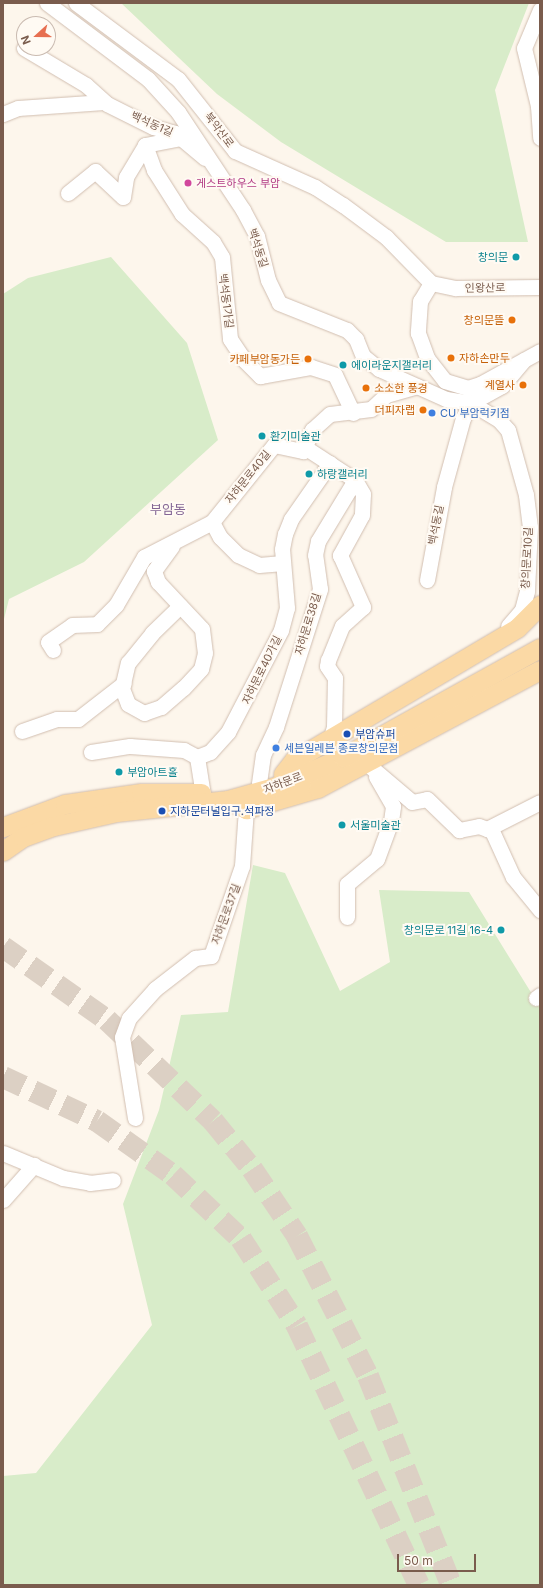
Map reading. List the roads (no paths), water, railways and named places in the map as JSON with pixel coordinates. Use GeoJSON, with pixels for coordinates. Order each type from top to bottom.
{"type":"FeatureCollection","features":[{"type":"Feature","properties":{"kind":"main road"},"geometry":{"type":"LineString","coordinates":[[283,774],[294,760],[336,737],[517,628],[540,605]]}},
{"type":"Feature","properties":{"kind":"main road","name":"자하문로"},"geometry":{"type":"LineString","coordinates":[[3,827],[65,804],[141,793],[203,792],[259,782],[283,774],[393,717],[540,633]]}},
{"type":"Feature","properties":{"kind":"main road","name":"자하문로"},"geometry":{"type":"LineString","coordinates":[[3,850],[23,837],[54,826],[116,812],[228,800],[274,787],[343,757],[540,648]]}},
{"type":"Feature","properties":{"kind":"main road"},"geometry":{"type":"LineString","coordinates":[[228,800],[246,809],[318,788],[369,765],[540,670]]}},
{"type":"Feature","properties":{"kind":"street","name":"백석동길"},"geometry":{"type":"LineString","coordinates":[[47,3],[148,79],[178,112],[215,166],[257,236],[268,280],[279,303],[347,330],[356,339],[363,356],[379,368],[446,399],[471,403],[444,487],[427,580]]}},
{"type":"Feature","properties":{"kind":"street","name":"북악산로"},"geometry":{"type":"LineString","coordinates":[[76,3],[178,79],[235,151],[316,187],[343,205],[386,237],[430,283]]}},
{"type":"Feature","properties":{"kind":"street"},"geometry":{"type":"LineString","coordinates":[[540,10],[524,48],[538,106],[540,138]]}},
{"type":"Feature","properties":{"kind":"street","name":"백석동1길"},"geometry":{"type":"LineString","coordinates":[[37,56],[86,85],[104,102],[181,138],[215,166]]}},
{"type":"Feature","properties":{"kind":"street","name":"백석동1길"},"geometry":{"type":"LineString","coordinates":[[3,114],[18,108],[104,102]]}},
{"type":"Feature","properties":{"kind":"street"},"geometry":{"type":"LineString","coordinates":[[68,193],[95,171],[123,197],[126,177],[145,145],[181,138]]}},
{"type":"Feature","properties":{"kind":"street","name":"백석동1가길"},"geometry":{"type":"LineString","coordinates":[[145,145],[154,170],[182,214],[213,242],[222,257],[230,339],[244,360],[260,376],[311,367],[335,375],[353,413]]}},
{"type":"Feature","properties":{"kind":"street","name":"인왕산로"},"geometry":{"type":"LineString","coordinates":[[430,283],[455,288],[540,287]]}},
{"type":"Feature","properties":{"kind":"street"},"geometry":{"type":"LineString","coordinates":[[430,283],[420,301],[418,333],[427,358],[445,382],[468,388],[480,384],[540,351]]}},
{"type":"Feature","properties":{"kind":"street"},"geometry":{"type":"LineString","coordinates":[[471,403],[502,386],[524,360]]}},
{"type":"Feature","properties":{"kind":"street"},"geometry":{"type":"LineString","coordinates":[[336,737],[334,727],[335,678],[327,666],[342,626],[363,607],[340,555],[362,516],[363,494],[355,480],[306,448],[312,430],[330,414],[353,413],[371,409],[386,395],[416,386]]}},
{"type":"Feature","properties":{"kind":"street","name":"창의문로10길"},"geometry":{"type":"LineString","coordinates":[[336,737],[362,714],[508,626],[522,610],[526,591],[530,526],[526,496],[508,430],[499,420],[471,403]]}},
{"type":"Feature","properties":{"kind":"street","name":"자하문로40길"},"geometry":{"type":"LineString","coordinates":[[53,650],[48,642],[72,625],[97,624],[128,589],[144,557],[182,535],[212,522],[274,445],[303,451],[306,448]]}},
{"type":"Feature","properties":{"kind":"street","name":"자하문로40가길"},"geometry":{"type":"LineString","coordinates":[[197,757],[210,752],[228,732],[281,630],[287,608],[283,563],[285,534],[291,519],[330,463]]}},
{"type":"Feature","properties":{"kind":"street","name":"자하문로38길"},"geometry":{"type":"LineString","coordinates":[[259,782],[263,755],[276,727],[320,589],[315,556],[318,541],[355,480]]}},
{"type":"Feature","properties":{"kind":"street"},"geometry":{"type":"LineString","coordinates":[[212,522],[220,537],[238,555],[259,566],[283,563]]}},
{"type":"Feature","properties":{"kind":"street","name":"자하문로40길"},"geometry":{"type":"LineString","coordinates":[[180,606],[137,650],[128,663],[124,683],[128,704],[144,713],[161,707],[201,670],[205,638],[180,606],[158,582],[154,571],[163,556],[182,535]]}},
{"type":"Feature","properties":{"kind":"street"},"geometry":{"type":"LineString","coordinates":[[22,731],[57,719],[78,719],[124,683]]}},
{"type":"Feature","properties":{"kind":"street"},"geometry":{"type":"LineString","coordinates":[[91,752],[151,746],[184,750],[197,757],[203,792]]}},
{"type":"Feature","properties":{"kind":"street"},"geometry":{"type":"LineString","coordinates":[[369,765],[412,802],[427,799],[459,830],[479,826],[492,832],[513,877],[540,910]]}},
{"type":"Feature","properties":{"kind":"street"},"geometry":{"type":"LineString","coordinates":[[347,916],[347,884],[377,859],[392,821],[393,806],[369,765]]}},
{"type":"Feature","properties":{"kind":"street"},"geometry":{"type":"LineString","coordinates":[[488,829],[540,802]]}},
{"type":"Feature","properties":{"kind":"street","name":"자하문로37길"},"geometry":{"type":"LineString","coordinates":[[136,1118],[122,1037],[129,1018],[155,989],[195,958],[211,956],[242,866],[246,809]]}},
{"type":"Feature","properties":{"kind":"street"},"geometry":{"type":"LineString","coordinates":[[3,1153],[63,1178],[90,1183],[113,1180]]}},
{"type":"Feature","properties":{"kind":"street"},"geometry":{"type":"LineString","coordinates":[[3,1200],[34,1165]]}},
{"type":"Feature","properties":{"kind":"tunnel"},"geometry":{"type":"LineString","coordinates":[[3,947],[107,1020],[213,1121],[252,1169],[297,1236],[368,1376],[451,1585]]}},
{"type":"Feature","properties":{"kind":"tunnel"},"geometry":{"type":"LineString","coordinates":[[3,1077],[97,1121],[173,1175],[241,1239],[297,1326],[419,1585]]}},
{"type":"Feature","properties":{"kind":"place","name":"게스트하우스 부암"},"geometry":{"type":"Point","coordinates":[188,183]}},
{"type":"Feature","properties":{"kind":"place","name":"창의문"},"geometry":{"type":"Point","coordinates":[516,257]}},
{"type":"Feature","properties":{"kind":"place","name":"창의문뜰"},"geometry":{"type":"Point","coordinates":[512,320]}},
{"type":"Feature","properties":{"kind":"place","name":"자하손만두"},"geometry":{"type":"Point","coordinates":[451,358]}},
{"type":"Feature","properties":{"kind":"place","name":"카페부암동가든"},"geometry":{"type":"Point","coordinates":[308,359]}},
{"type":"Feature","properties":{"kind":"place","name":"에이라운지갤러리"},"geometry":{"type":"Point","coordinates":[343,365]}},
{"type":"Feature","properties":{"kind":"place","name":"계열사"},"geometry":{"type":"Point","coordinates":[523,385]}},
{"type":"Feature","properties":{"kind":"place","name":"소소한 풍경"},"geometry":{"type":"Point","coordinates":[366,388]}},
{"type":"Feature","properties":{"kind":"place","name":"더피자랩"},"geometry":{"type":"Point","coordinates":[423,410]}},
{"type":"Feature","properties":{"kind":"place","name":"CU 부암럭키점"},"geometry":{"type":"Point","coordinates":[432,413]}},
{"type":"Feature","properties":{"kind":"place","name":"환기미술관"},"geometry":{"type":"Point","coordinates":[262,436]}},
{"type":"Feature","properties":{"kind":"place","name":"하랑갤러리"},"geometry":{"type":"Point","coordinates":[309,474]}},
{"type":"Feature","properties":{"kind":"place","name":"부암슈퍼"},"geometry":{"type":"Point","coordinates":[347,734]}},
{"type":"Feature","properties":{"kind":"place","name":"세븐일레븐 종로창의문점"},"geometry":{"type":"Point","coordinates":[276,748]}},
{"type":"Feature","properties":{"kind":"place","name":"부암아트홀"},"geometry":{"type":"Point","coordinates":[119,772]}},
{"type":"Feature","properties":{"kind":"place","name":"지하문터널입구.석파정"},"geometry":{"type":"Point","coordinates":[162,811]}},
{"type":"Feature","properties":{"kind":"place","name":"서울미술관"},"geometry":{"type":"Point","coordinates":[342,825]}},
{"type":"Feature","properties":{"kind":"place","name":"창의문로 11길 16-4"},"geometry":{"type":"Point","coordinates":[501,930]}},
{"type":"Feature","properties":{"kind":"district","name":"부암동"},"geometry":{"type":"Point","coordinates":[168,509]}}]}
